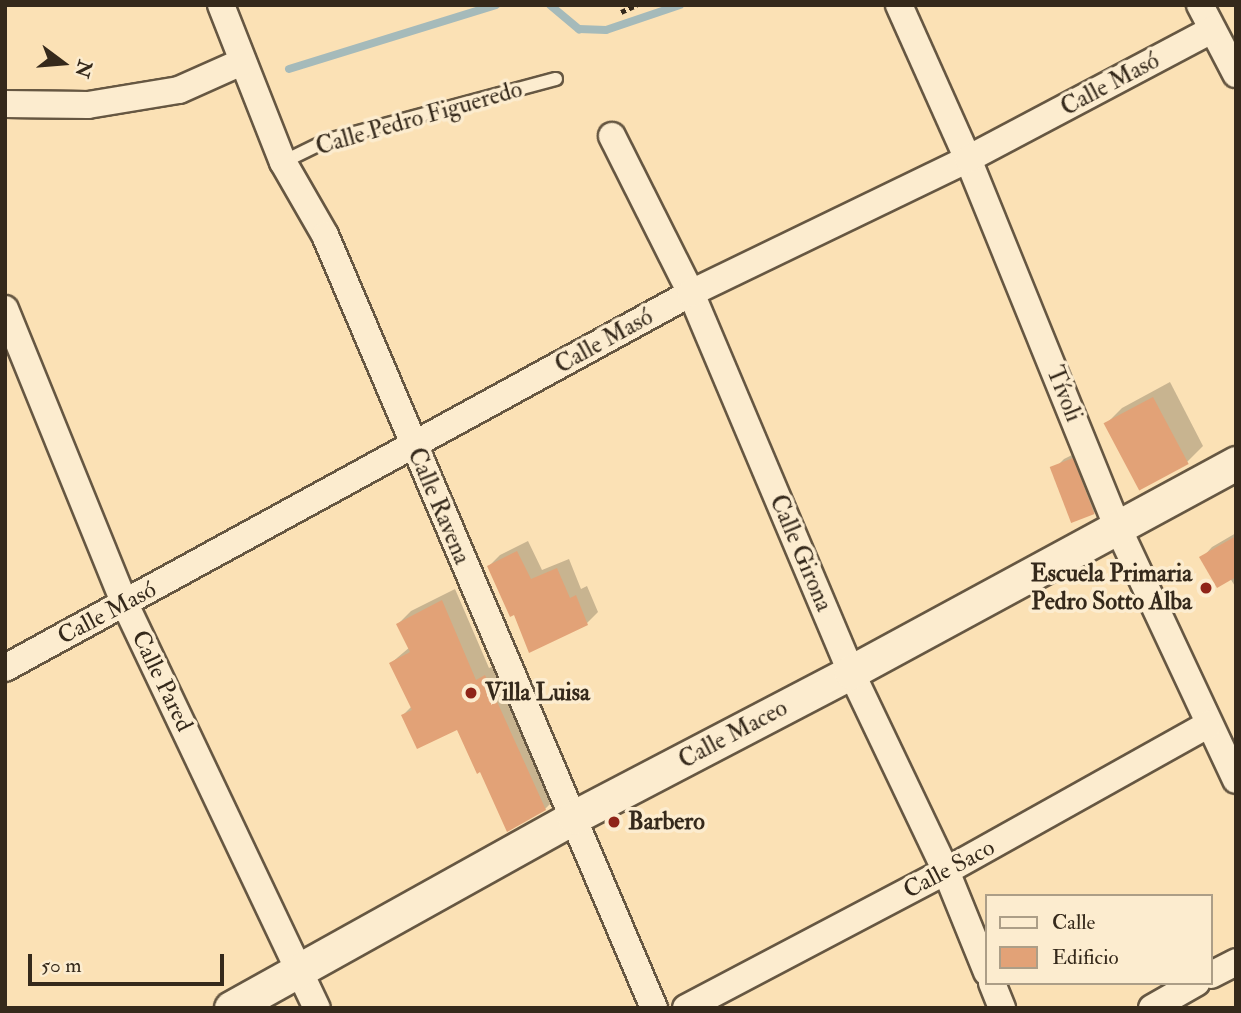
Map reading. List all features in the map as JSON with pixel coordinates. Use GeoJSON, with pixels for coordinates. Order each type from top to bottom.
{"type":"FeatureCollection","features":[{"type":"Feature","properties":{"kind":"street","name":"Calle Ravena"},"geometry":{"type":"LineString","coordinates":[[221,5],[283,162],[325,235],[654,1008]]}},
{"type":"Feature","properties":{"kind":"street","name":"Tívoli"},"geometry":{"type":"LineString","coordinates":[[899,5],[968,159],[1118,528],[1236,780]]}},
{"type":"Feature","properties":{"kind":"street"},"geometry":{"type":"LineString","coordinates":[[1200,5],[1236,74]]}},
{"type":"Feature","properties":{"kind":"street","name":"Calle Masó"},"geometry":{"type":"LineString","coordinates":[[5,668],[691,293],[968,159],[1212,30]]}},
{"type":"Feature","properties":{"kind":"street"},"geometry":{"type":"LineString","coordinates":[[5,104],[88,105],[179,90],[242,62]]}},
{"type":"Feature","properties":{"kind":"street","name":"Calle Girona"},"geometry":{"type":"LineString","coordinates":[[612,136],[691,293],[851,672],[946,871],[986,970]]}},
{"type":"Feature","properties":{"kind":"street","name":"Calle Pared"},"geometry":{"type":"LineString","coordinates":[[5,309],[125,604],[317,1008]]}},
{"type":"Feature","properties":{"kind":"street","name":"Calle Maceo"},"geometry":{"type":"LineString","coordinates":[[231,1008],[574,817],[851,672],[1236,463]]}},
{"type":"Feature","properties":{"kind":"street","name":"Calle Saco"},"geometry":{"type":"LineString","coordinates":[[686,1008],[946,871],[1209,724]]}},
{"type":"Feature","properties":{"kind":"street"},"geometry":{"type":"LineString","coordinates":[[1213,974],[1236,962]]}},
{"type":"Feature","properties":{"kind":"street"},"geometry":{"type":"LineString","coordinates":[[993,985],[1002,1008]]}},
{"type":"Feature","properties":{"kind":"street"},"geometry":{"type":"LineString","coordinates":[[1152,1008],[1192,985]]}},
{"type":"Feature","properties":{"kind":"lane","name":"Calle Pedro Figueredo"},"geometry":{"type":"LineString","coordinates":[[283,162],[328,141],[556,79]]}},
{"type":"Feature","properties":{"kind":"path"},"geometry":{"type":"LineString","coordinates":[[621,12],[637,5]]}},
{"type":"Feature","properties":{"kind":"building"},"geometry":{"type":"Polygon","coordinates":[[[1153,397],[1189,464],[1139,490],[1104,423],[1153,397]]]}},
{"type":"Feature","properties":{"kind":"building"},"geometry":{"type":"Polygon","coordinates":[[[1073,458],[1095,514],[1071,523],[1050,467],[1073,458]]]}},
{"type":"Feature","properties":{"kind":"building"},"geometry":{"type":"Polygon","coordinates":[[[1236,536],[1236,577],[1217,588],[1199,557],[1236,536]]]}},
{"type":"Feature","properties":{"kind":"building"},"geometry":{"type":"Polygon","coordinates":[[[517,551],[531,579],[557,568],[570,598],[576,595],[588,625],[529,653],[514,615],[510,617],[487,566],[517,551]]]}},
{"type":"Feature","properties":{"kind":"building"},"geometry":{"type":"Polygon","coordinates":[[[442,600],[476,680],[485,675],[546,810],[507,832],[480,772],[477,774],[457,730],[417,749],[401,715],[412,710],[389,663],[410,652],[396,624],[442,600]]]}},
{"type":"Feature","properties":{"kind":"waterway"},"geometry":{"type":"LineString","coordinates":[[289,69],[496,5]]}},
{"type":"Feature","properties":{"kind":"waterway"},"geometry":{"type":"LineString","coordinates":[[550,5],[579,29],[606,30],[680,5]]}},
{"type":"Feature","properties":{"kind":"place","name":"Escuela Primaria Pedro Sotto Alba"},"geometry":{"type":"Point","coordinates":[1206,588]}},
{"type":"Feature","properties":{"kind":"place","name":"Villa Luisa"},"geometry":{"type":"Point","coordinates":[471,693]}},
{"type":"Feature","properties":{"kind":"place","name":"Barbero"},"geometry":{"type":"Point","coordinates":[614,822]}}]}
